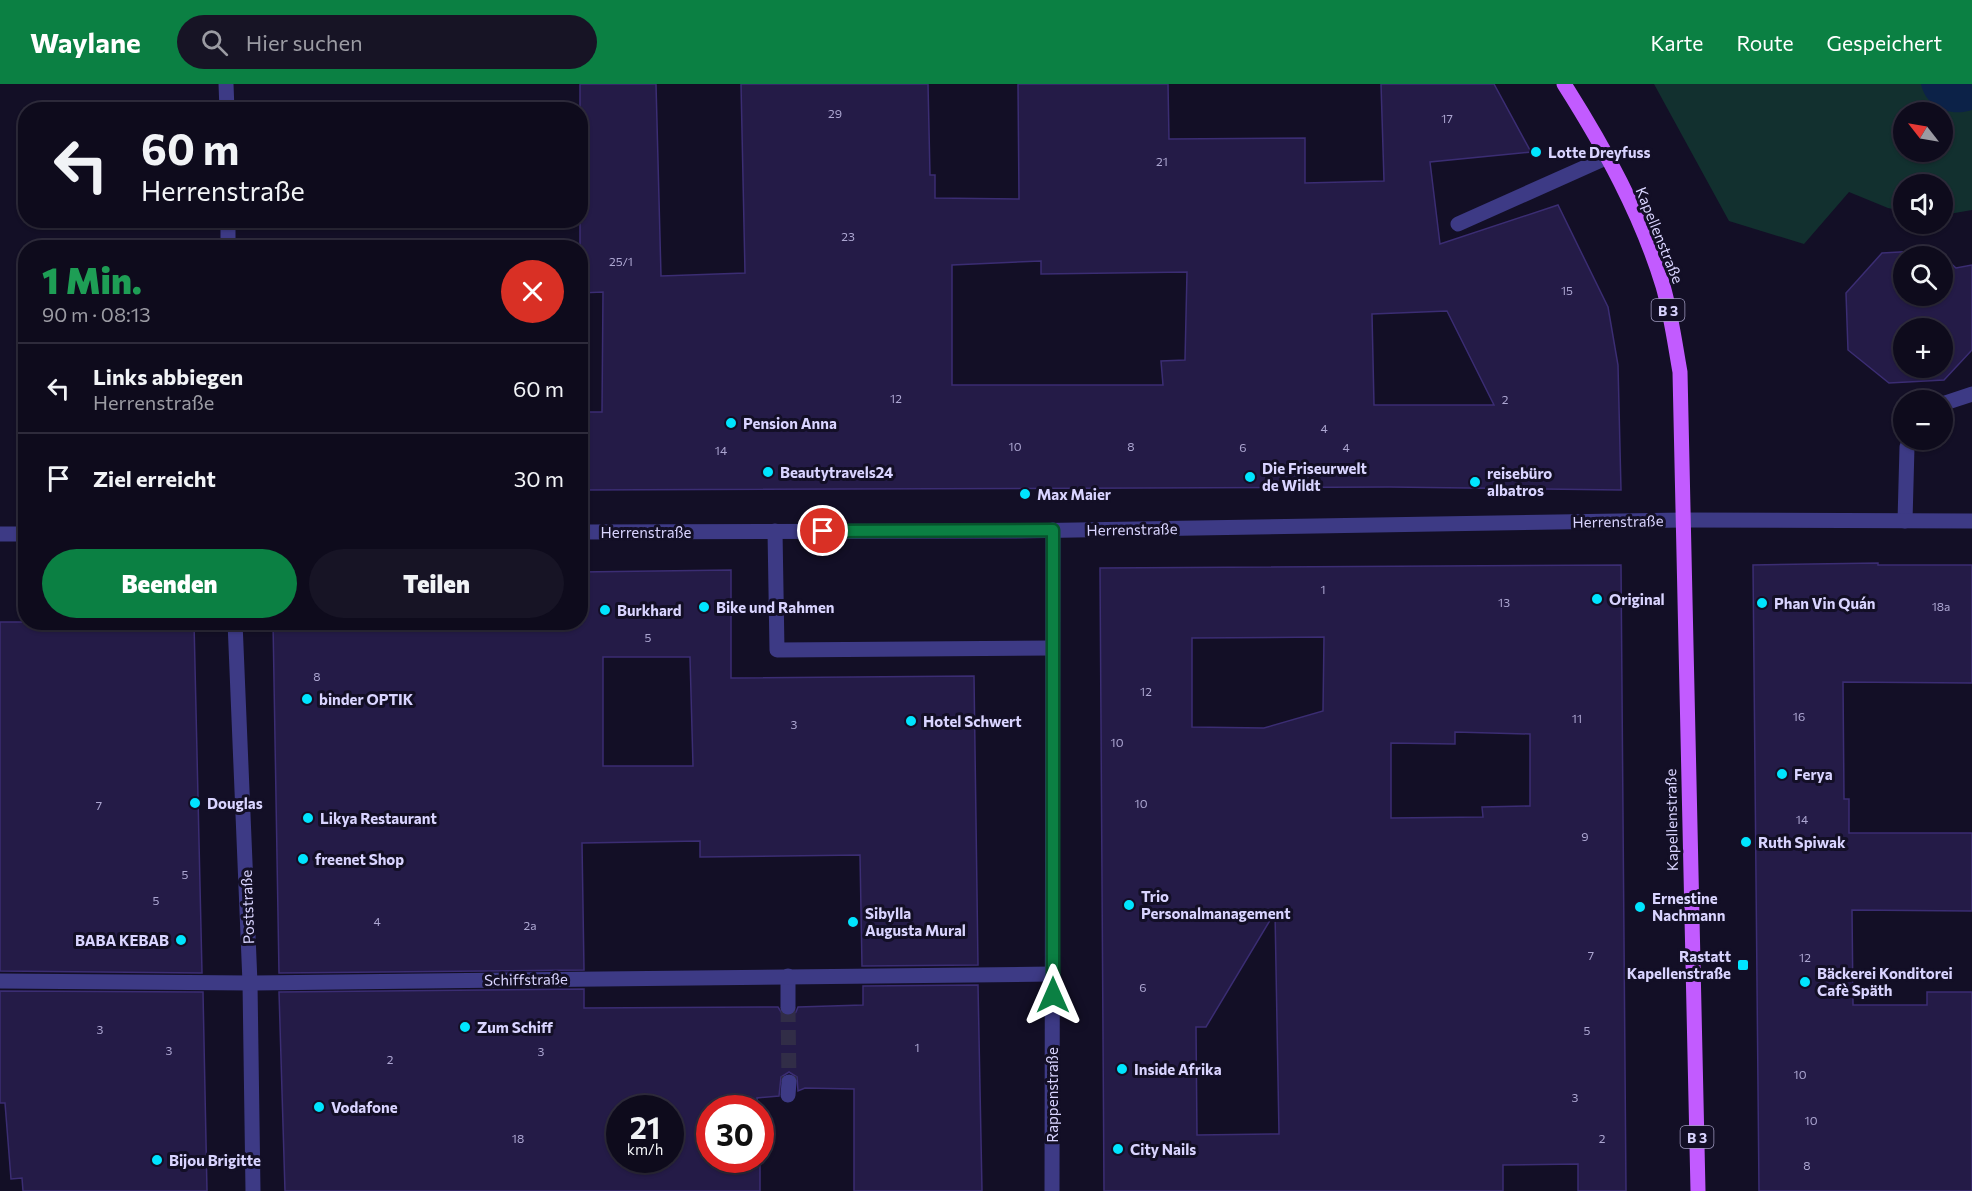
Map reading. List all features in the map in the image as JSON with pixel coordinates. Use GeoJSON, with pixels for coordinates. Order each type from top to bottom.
{"type":"FeatureCollection","features":[{"type":"Feature","properties":{"kind":"main road","name":"Kapellenstraße"},"geometry":{"type":"LineString","coordinates":[[1564,84],[1608,157],[1641,225],[1664,287],[1680,372],[1698,1191]]}},
{"type":"Feature","properties":{"kind":"street"},"geometry":{"type":"LineString","coordinates":[[226,84],[227,102]]}},
{"type":"Feature","properties":{"kind":"street"},"geometry":{"type":"LineString","coordinates":[[1458,224],[1608,157]]}},
{"type":"Feature","properties":{"kind":"street"},"geometry":{"type":"LineString","coordinates":[[1953,400],[1972,394]]}},
{"type":"Feature","properties":{"kind":"street"},"geometry":{"type":"LineString","coordinates":[[1905,521],[1907,450]]}},
{"type":"Feature","properties":{"kind":"street"},"geometry":{"type":"LineString","coordinates":[[1683,520],[1972,521]]}},
{"type":"Feature","properties":{"kind":"street","name":"Herrenstraße"},"geometry":{"type":"LineString","coordinates":[[588,532],[1053,530],[1683,520]]}},
{"type":"Feature","properties":{"kind":"street","name":"Rappenstraße"},"geometry":{"type":"LineString","coordinates":[[1052,1191],[1053,530]]}},
{"type":"Feature","properties":{"kind":"street"},"geometry":{"type":"LineString","coordinates":[[775,531],[777,650],[1052,648]]}},
{"type":"Feature","properties":{"kind":"street"},"geometry":{"type":"LineString","coordinates":[[0,534],[18,534]]}},
{"type":"Feature","properties":{"kind":"street","name":"Poststraße"},"geometry":{"type":"LineString","coordinates":[[235,630],[250,983],[253,1191]]}},
{"type":"Feature","properties":{"kind":"street","name":"Schiffstraße"},"geometry":{"type":"LineString","coordinates":[[0,981],[250,983],[1053,974]]}},
{"type":"Feature","properties":{"kind":"street"},"geometry":{"type":"LineString","coordinates":[[788,976],[788,1007]]}},
{"type":"Feature","properties":{"kind":"green space"},"geometry":{"type":"Polygon","coordinates":[[[1654,84],[1972,84],[1972,210],[1953,213],[1953,174],[1893,174],[1893,209],[1849,192],[1804,244],[1729,221],[1654,84]]]}},
{"type":"Feature","properties":{"kind":"water"},"geometry":{"type":"Polygon","coordinates":[[[1921,84],[1972,84],[1972,110],[1953,112],[1953,102],[1931,102],[1921,84]]]}},
{"type":"Feature","properties":{"kind":"building"},"geometry":{"type":"Polygon","coordinates":[[[580,84],[656,84],[661,276],[745,273],[741,84],[928,84],[930,175],[935,175],[935,198],[1019,199],[1018,84],[1168,84],[1169,139],[1305,138],[1305,183],[1384,181],[1381,84],[1494,84],[1531,152],[1430,162],[1440,244],[1558,205],[1608,307],[1618,365],[1621,490],[1390,487],[588,490],[588,412],[602,412],[603,292],[588,293],[588,240],[580,240],[580,228],[588,228],[588,102],[580,102],[580,84]],[[1041,261],[952,265],[952,385],[1163,385],[1161,361],[1185,360],[1187,272],[1041,274],[1041,261]],[[1447,311],[1372,314],[1374,405],[1494,405],[1447,311]]]}},
{"type":"Feature","properties":{"kind":"building"},"geometry":{"type":"Polygon","coordinates":[[[1893,252],[1893,306],[1953,306],[1953,265],[1956,268],[1972,265],[1972,350],[1953,370],[1953,318],[1893,318],[1893,378],[1946,378],[1944,380],[1889,383],[1848,350],[1846,293],[1882,253],[1893,252]]]}},
{"type":"Feature","properties":{"kind":"building"},"geometry":{"type":"Polygon","coordinates":[[[1878,563],[1878,565],[1972,565],[1972,683],[1843,682],[1844,799],[1849,799],[1849,833],[1972,833],[1972,911],[1852,910],[1853,1005],[1927,1005],[1927,992],[1972,992],[1972,1191],[1759,1191],[1753,565],[1878,563]]]}},
{"type":"Feature","properties":{"kind":"building"},"geometry":{"type":"Polygon","coordinates":[[[1621,565],[1626,1191],[1578,1191],[1578,1164],[1503,1165],[1503,1191],[1104,1191],[1100,568],[1621,565]],[[1324,637],[1192,638],[1192,727],[1264,728],[1323,711],[1324,637]],[[1455,732],[1455,744],[1391,743],[1391,818],[1483,817],[1482,807],[1530,806],[1530,734],[1455,732]],[[1275,912],[1206,1027],[1196,1027],[1197,1135],[1279,1134],[1275,912]]]}},
{"type":"Feature","properties":{"kind":"building"},"geometry":{"type":"Polygon","coordinates":[[[731,570],[731,678],[974,676],[978,965],[862,966],[860,855],[700,857],[700,841],[582,843],[584,970],[279,973],[273,630],[588,630],[588,572],[731,570]],[[603,657],[603,766],[693,766],[690,657],[603,657]]]}},
{"type":"Feature","properties":{"kind":"building"},"geometry":{"type":"Polygon","coordinates":[[[0,622],[18,622],[18,630],[194,630],[202,973],[0,971],[0,622]]]}},
{"type":"Feature","properties":{"kind":"building"},"geometry":{"type":"Polygon","coordinates":[[[978,985],[982,1191],[854,1191],[854,1089],[805,1088],[798,1091],[797,1077],[789,1072],[781,1077],[779,1096],[696,1095],[696,1173],[760,1173],[760,1191],[285,1191],[279,992],[584,989],[584,1008],[778,1007],[783,1015],[789,1017],[796,1012],[798,1007],[863,1005],[863,986],[978,985]]]}},
{"type":"Feature","properties":{"kind":"building"},"geometry":{"type":"Polygon","coordinates":[[[0,991],[203,992],[207,1191],[23,1191],[22,1178],[11,1179],[5,1103],[0,1103],[0,991]]]}},
{"type":"Feature","properties":{"kind":"tunnel"},"geometry":{"type":"LineString","coordinates":[[788,1007],[789,1082]]}},
{"type":"Feature","properties":{"kind":"place","name":"Lotte Dreyfuss"},"geometry":{"type":"Point","coordinates":[1536,152]}},
{"type":"Feature","properties":{"kind":"place","name":"Pension Anna"},"geometry":{"type":"Point","coordinates":[731,423]}},
{"type":"Feature","properties":{"kind":"place","name":"Beautytravels24"},"geometry":{"type":"Point","coordinates":[768,472]}},
{"type":"Feature","properties":{"kind":"place","name":"Die Friseurwelt de Wildt"},"geometry":{"type":"Point","coordinates":[1250,477]}},
{"type":"Feature","properties":{"kind":"place","name":"reisebüro albatros"},"geometry":{"type":"Point","coordinates":[1475,482]}},
{"type":"Feature","properties":{"kind":"place","name":"Max Maier"},"geometry":{"type":"Point","coordinates":[1025,494]}},
{"type":"Feature","properties":{"kind":"place","name":"Original"},"geometry":{"type":"Point","coordinates":[1597,599]}},
{"type":"Feature","properties":{"kind":"place","name":"Phan Vin Quán"},"geometry":{"type":"Point","coordinates":[1762,603]}},
{"type":"Feature","properties":{"kind":"place","name":"Bike und Rahmen"},"geometry":{"type":"Point","coordinates":[704,607]}},
{"type":"Feature","properties":{"kind":"place","name":"Burkhard"},"geometry":{"type":"Point","coordinates":[605,610]}},
{"type":"Feature","properties":{"kind":"place","name":"binder OPTIK"},"geometry":{"type":"Point","coordinates":[307,699]}},
{"type":"Feature","properties":{"kind":"place","name":"Hotel Schwert"},"geometry":{"type":"Point","coordinates":[911,721]}},
{"type":"Feature","properties":{"kind":"place","name":"Ferya"},"geometry":{"type":"Point","coordinates":[1782,774]}},
{"type":"Feature","properties":{"kind":"place","name":"Douglas"},"geometry":{"type":"Point","coordinates":[195,803]}},
{"type":"Feature","properties":{"kind":"place","name":"Likya Restaurant"},"geometry":{"type":"Point","coordinates":[308,818]}},
{"type":"Feature","properties":{"kind":"place","name":"Ruth Spiwak"},"geometry":{"type":"Point","coordinates":[1746,842]}},
{"type":"Feature","properties":{"kind":"place","name":"freenet Shop"},"geometry":{"type":"Point","coordinates":[303,859]}},
{"type":"Feature","properties":{"kind":"place","name":"Trio Personalmanagement"},"geometry":{"type":"Point","coordinates":[1129,905]}},
{"type":"Feature","properties":{"kind":"place","name":"Ernestine Nachmann"},"geometry":{"type":"Point","coordinates":[1640,907]}},
{"type":"Feature","properties":{"kind":"place","name":"Sibylla Augusta Mural"},"geometry":{"type":"Point","coordinates":[853,922]}},
{"type":"Feature","properties":{"kind":"place","name":"BABA KEBAB"},"geometry":{"type":"Point","coordinates":[181,940]}},
{"type":"Feature","properties":{"kind":"place","name":"Rastatt Kapellenstraße"},"geometry":{"type":"Point","coordinates":[1743,965]}},
{"type":"Feature","properties":{"kind":"place","name":"Bäckerei Konditorei Cafè Späth"},"geometry":{"type":"Point","coordinates":[1805,982]}},
{"type":"Feature","properties":{"kind":"place","name":"Zum Schiff"},"geometry":{"type":"Point","coordinates":[465,1027]}},
{"type":"Feature","properties":{"kind":"place","name":"Inside Afrika"},"geometry":{"type":"Point","coordinates":[1122,1069]}},
{"type":"Feature","properties":{"kind":"place","name":"Vodafone"},"geometry":{"type":"Point","coordinates":[319,1107]}},
{"type":"Feature","properties":{"kind":"place","name":"City Nails"},"geometry":{"type":"Point","coordinates":[1118,1149]}},
{"type":"Feature","properties":{"kind":"place","name":"Bijou Brigitte"},"geometry":{"type":"Point","coordinates":[157,1160]}},
{"type":"Feature","properties":{"kind":"route"},"geometry":{"type":"LineString","coordinates":[[823,531],[1053,530],[1053,995]]}}]}
